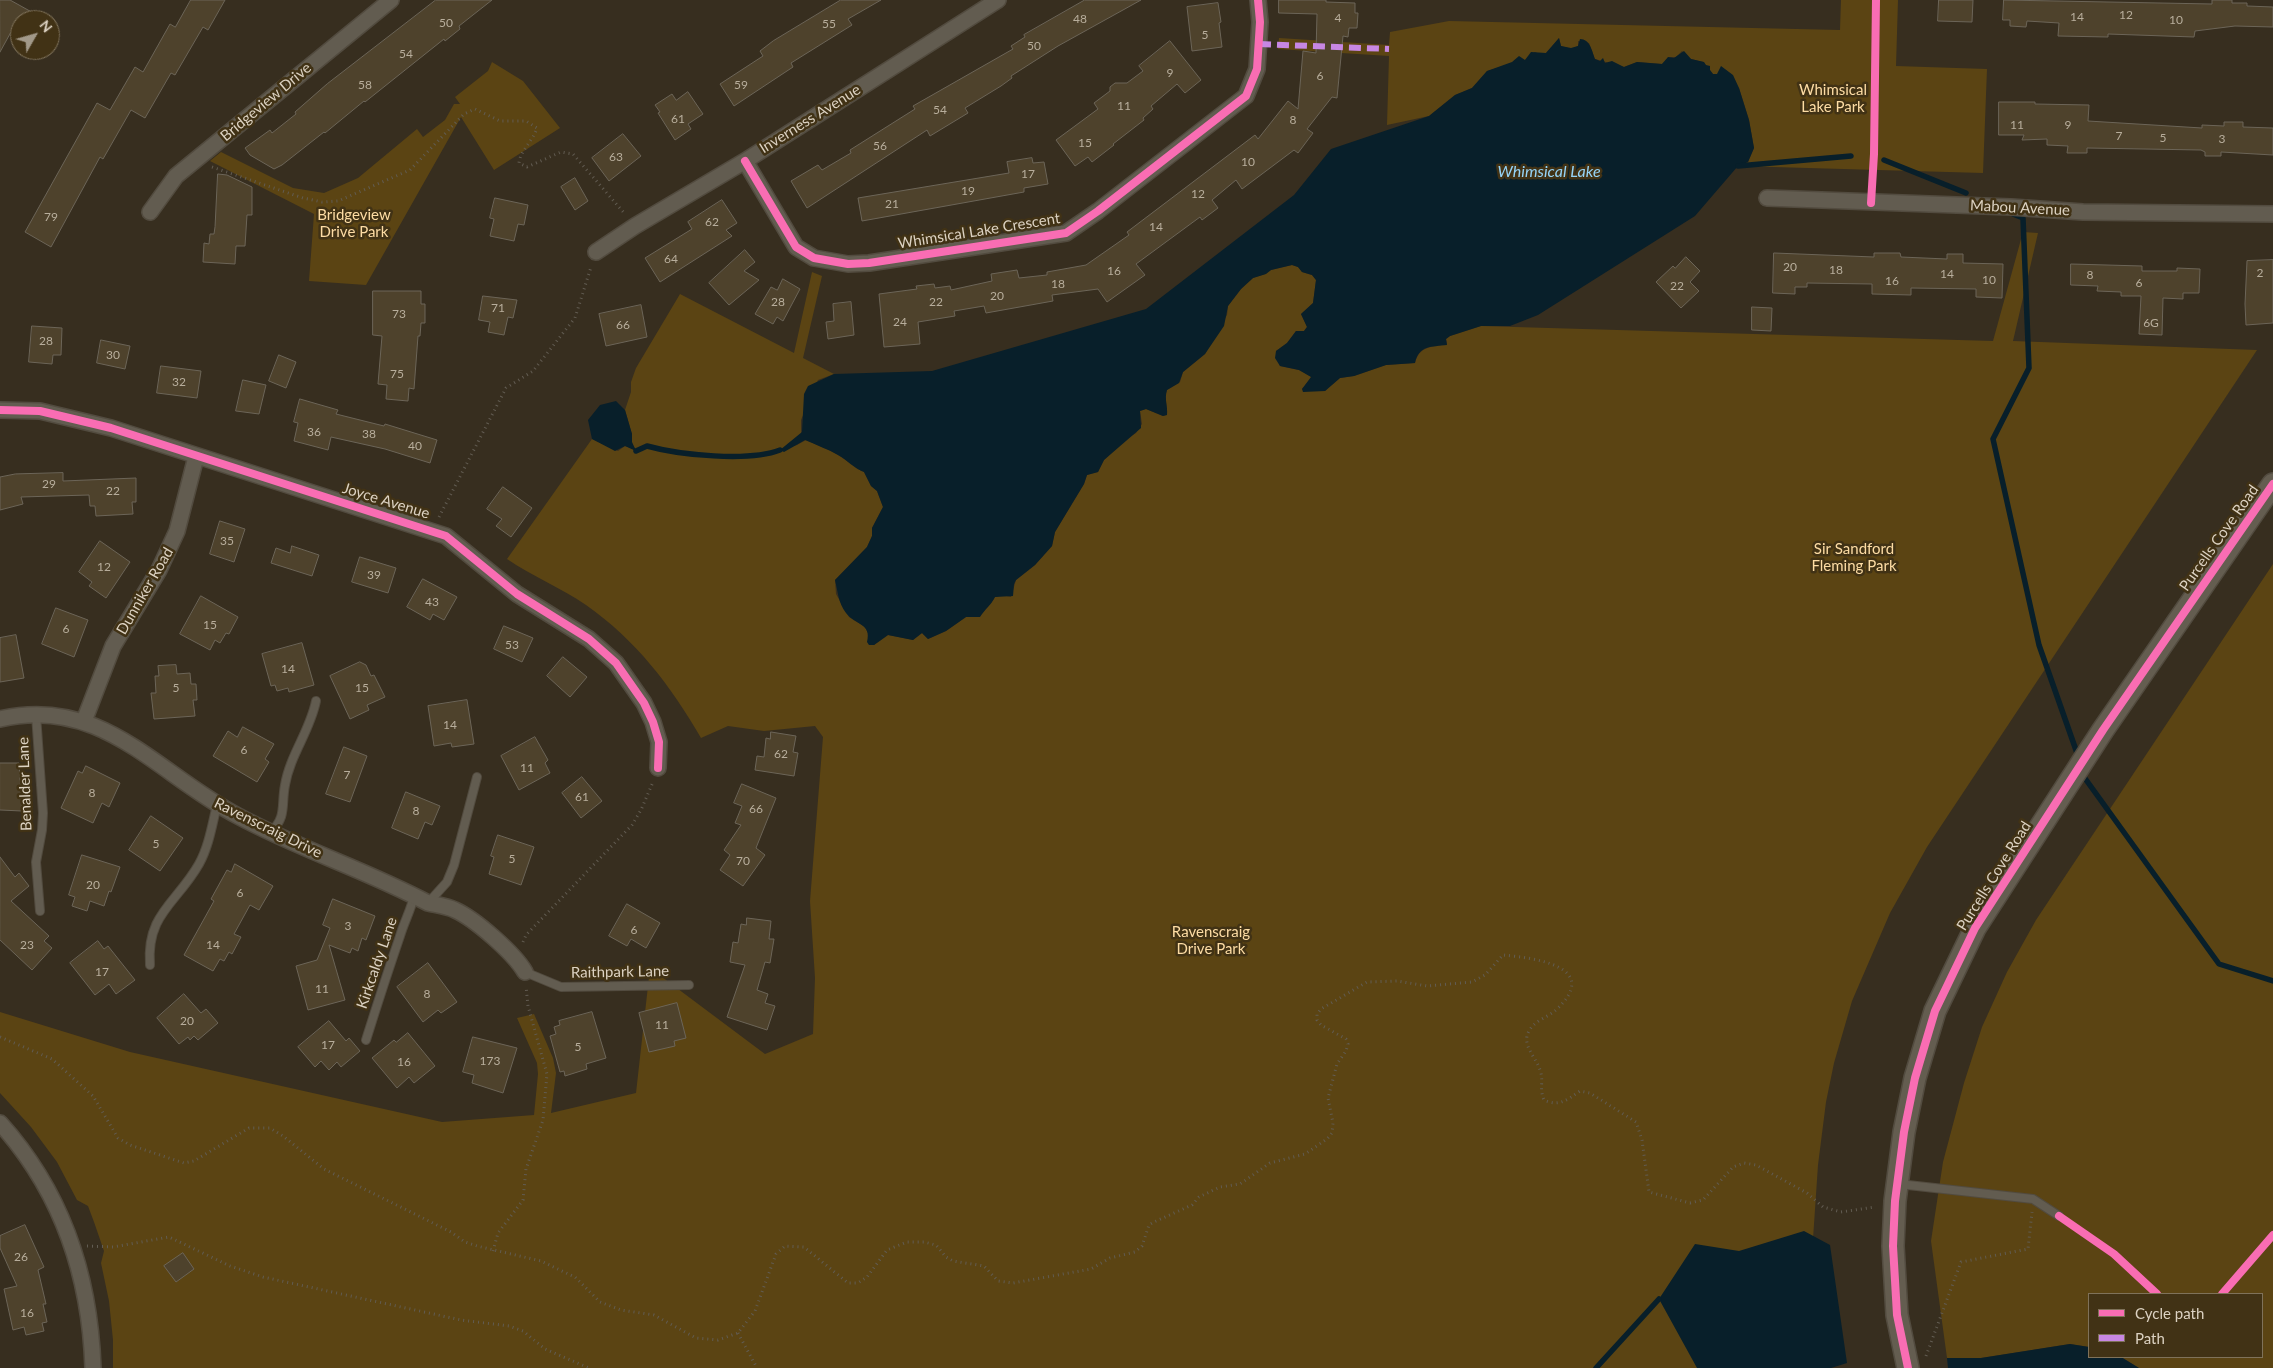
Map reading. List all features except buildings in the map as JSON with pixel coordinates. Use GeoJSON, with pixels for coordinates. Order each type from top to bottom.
{"type":"FeatureCollection","features":[{"type":"Feature","properties":{"kind":"main road","name":"Purcells Cove Road"},"geometry":{"type":"LineString","coordinates":[[1916,1364],[1897,1315],[1893,1246],[1896,1193],[1904,1132],[1918,1062],[1928,1038],[1935,1011],[1975,928],[2103,730],[2273,484]]}},
{"type":"Feature","properties":{"kind":"street","name":"Bridgeview Drive"},"geometry":{"type":"LineString","coordinates":[[150,212],[176,176],[391,0]]}},
{"type":"Feature","properties":{"kind":"street","name":"Inverness Avenue"},"geometry":{"type":"LineString","coordinates":[[596,252],[635,226],[746,160],[998,0]]}},
{"type":"Feature","properties":{"kind":"street","name":"Whimsical Lake Crescent"},"geometry":{"type":"LineString","coordinates":[[746,160],[796,247],[814,258],[848,264],[869,263],[1029,237],[1066,233],[1098,212],[1246,96],[1257,69],[1260,22],[1258,0]]}},
{"type":"Feature","properties":{"kind":"street","name":"Mabou Avenue"},"geometry":{"type":"LineString","coordinates":[[1767,198],[2011,207],[2083,212],[2273,214]]}},
{"type":"Feature","properties":{"kind":"street","name":"Joyce Avenue"},"geometry":{"type":"LineString","coordinates":[[0,410],[40,411],[111,428],[196,457],[432,530],[446,536],[535,606],[590,639],[616,663],[644,703],[653,722],[658,742],[658,768]]}},
{"type":"Feature","properties":{"kind":"street","name":"Dunniker Road"},"geometry":{"type":"LineString","coordinates":[[84,721],[113,646],[159,570],[177,531],[196,457]]}},
{"type":"Feature","properties":{"kind":"street","name":"Ravenscraig Drive"},"geometry":{"type":"LineString","coordinates":[[0,720],[36,715],[59,716],[84,721],[125,740],[217,805],[271,832],[428,903],[453,909],[466,916],[521,966]]}},
{"type":"Feature","properties":{"kind":"street"},"geometry":{"type":"LineString","coordinates":[[0,1123],[38,1172],[63,1220],[73,1245],[86,1296],[93,1368]]}},
{"type":"Feature","properties":{"kind":"lane"},"geometry":{"type":"LineString","coordinates":[[271,832],[281,822],[285,786],[289,770],[310,725],[316,700]]}},
{"type":"Feature","properties":{"kind":"lane","name":"Benalder Lane"},"geometry":{"type":"LineString","coordinates":[[36,715],[42,813],[42,830],[36,862],[40,912]]}},
{"type":"Feature","properties":{"kind":"lane"},"geometry":{"type":"LineString","coordinates":[[428,903],[447,882],[454,865],[477,777]]}},
{"type":"Feature","properties":{"kind":"lane"},"geometry":{"type":"LineString","coordinates":[[150,966],[148,948],[156,924],[203,857],[217,805]]}},
{"type":"Feature","properties":{"kind":"lane","name":"Kirkcaldy Lane"},"geometry":{"type":"LineString","coordinates":[[366,1040],[400,936],[410,914],[414,896]]}},
{"type":"Feature","properties":{"kind":"lane","name":"Raithpark Lane"},"geometry":{"type":"LineString","coordinates":[[521,966],[560,988],[689,985]]}},
{"type":"Feature","properties":{"kind":"lane"},"geometry":{"type":"LineString","coordinates":[[1896,1193],[2033,1199],[2059,1216]]}},
{"type":"Feature","properties":{"kind":"path"},"geometry":{"type":"LineString","coordinates":[[195,161],[303,198],[322,202],[338,201],[410,170],[464,114],[475,109],[500,121],[526,121],[537,128],[534,139],[519,156],[519,163],[527,167],[562,152],[573,154],[635,226]]}},
{"type":"Feature","properties":{"kind":"path"},"geometry":{"type":"LineString","coordinates":[[432,530],[506,388],[533,371],[575,318],[596,252]]}},
{"type":"Feature","properties":{"kind":"path"},"geometry":{"type":"LineString","coordinates":[[492,1251],[498,1233],[523,1200],[526,1169],[543,1120],[547,1074],[528,1006],[521,966],[526,934],[632,825],[641,810],[658,768]]}},
{"type":"Feature","properties":{"kind":"path"},"geometry":{"type":"LineString","coordinates":[[0,1037],[52,1059],[93,1096],[118,1138],[130,1144],[184,1162],[194,1161],[249,1128],[270,1128],[324,1169],[451,1232],[465,1242],[492,1251],[541,1260],[574,1277],[600,1302],[621,1310],[654,1315],[696,1338],[718,1340],[738,1333],[755,1311],[776,1254],[785,1246],[804,1247],[838,1277],[848,1283],[858,1283],[867,1278],[887,1250],[906,1242],[924,1242],[936,1245],[946,1257],[953,1261],[984,1266],[998,1280],[1013,1283],[1090,1269],[1110,1258],[1134,1252],[1142,1246],[1150,1225],[1154,1222],[1192,1205],[1199,1197],[1220,1188],[1240,1184],[1270,1163],[1305,1154],[1327,1139],[1332,1133],[1333,1123],[1328,1098],[1337,1064],[1346,1051],[1348,1044],[1346,1039],[1320,1026],[1317,1014],[1321,1009],[1367,982],[1397,981],[1427,986],[1472,982],[1485,975],[1503,955],[1518,956],[1548,963],[1566,970],[1570,975],[1573,982],[1571,991],[1562,1004],[1529,1030],[1526,1040],[1542,1077],[1540,1092],[1544,1100],[1552,1104],[1562,1104],[1580,1092],[1590,1092],[1636,1122],[1642,1140],[1649,1192],[1690,1203],[1703,1200],[1733,1167],[1744,1164],[1756,1165],[1798,1188],[1823,1207],[1841,1212],[1867,1210],[1896,1193]]}},
{"type":"Feature","properties":{"kind":"path"},"geometry":{"type":"LineString","coordinates":[[1916,1364],[1961,1262],[2028,1249],[2033,1199]]}},
{"type":"Feature","properties":{"kind":"path"},"geometry":{"type":"LineString","coordinates":[[2059,1216],[2114,1254],[2155,1293]]}},
{"type":"Feature","properties":{"kind":"path"},"geometry":{"type":"LineString","coordinates":[[2223,1293],[2273,1235]]}},
{"type":"Feature","properties":{"kind":"path"},"geometry":{"type":"LineString","coordinates":[[73,1245],[113,1247],[169,1237],[213,1259],[263,1277],[461,1320],[509,1326],[523,1332],[546,1349],[589,1368]]}},
{"type":"Feature","properties":{"kind":"path"},"geometry":{"type":"LineString","coordinates":[[738,1333],[758,1368]]}},
{"type":"Feature","properties":{"kind":"green space","name":"Whimsical Lake Park"},"geometry":{"type":"Polygon","coordinates":[[[1841,0],[1898,0],[1896,66],[1987,69],[1983,173],[1738,166],[1748,162],[1754,148],[1749,120],[1739,88],[1717,74],[1713,74],[1703,62],[1691,59],[1682,51],[1676,57],[1670,57],[1662,64],[1637,62],[1624,67],[1595,59],[1589,43],[1578,41],[1578,46],[1571,49],[1561,46],[1559,38],[1546,53],[1539,54],[1535,52],[1525,60],[1487,71],[1472,88],[1455,95],[1429,116],[1387,125],[1389,56],[1278,49],[1279,38],[1389,45],[1390,32],[1449,21],[1840,30],[1841,0]]]}},
{"type":"Feature","properties":{"kind":"green space","name":"Bridgeview Drive Park"},"geometry":{"type":"Polygon","coordinates":[[[492,62],[523,81],[560,128],[494,170],[461,117],[366,285],[309,281],[314,214],[210,161],[221,152],[293,188],[324,193],[358,178],[417,129],[423,137],[445,120],[454,104],[460,104],[455,97],[488,71],[492,62]]]}},
{"type":"Feature","properties":{"kind":"green space","name":"Ravenscraig Drive Park"},"geometry":{"type":"Polygon","coordinates":[[[2023,232],[2038,233],[2013,341],[2257,350],[1927,847],[1890,913],[1852,1001],[1834,1063],[1826,1102],[1818,1165],[1813,1239],[1824,1368],[113,1368],[113,1340],[109,1301],[101,1263],[104,1251],[88,1206],[77,1200],[57,1162],[31,1127],[0,1093],[0,1012],[130,1052],[442,1122],[534,1115],[538,1074],[537,1063],[517,1018],[534,1014],[553,1058],[556,1073],[551,1113],[636,1093],[650,968],[765,1054],[813,1034],[815,978],[810,901],[823,737],[815,726],[764,731],[728,726],[701,738],[665,682],[621,633],[586,605],[507,559],[592,439],[618,451],[625,446],[636,450],[631,442],[632,434],[625,410],[631,392],[631,382],[636,368],[680,294],[794,353],[812,272],[822,276],[803,358],[834,374],[818,380],[801,420],[801,434],[781,450],[806,440],[834,453],[864,472],[871,486],[877,491],[883,507],[872,528],[872,536],[867,547],[835,580],[836,594],[849,617],[865,627],[874,645],[888,635],[913,640],[922,633],[928,639],[946,631],[966,617],[980,616],[995,597],[1002,595],[1011,597],[1016,580],[1035,565],[1052,546],[1055,532],[1084,484],[1087,475],[1098,472],[1104,460],[1125,440],[1136,433],[1142,424],[1140,411],[1146,409],[1163,416],[1166,415],[1167,390],[1180,382],[1183,372],[1205,354],[1227,315],[1228,306],[1241,289],[1253,278],[1271,270],[1292,265],[1298,267],[1302,272],[1312,275],[1316,280],[1313,303],[1301,314],[1307,327],[1304,331],[1296,331],[1287,343],[1276,351],[1280,366],[1299,370],[1312,377],[1302,389],[1325,391],[1340,378],[1354,376],[1386,365],[1415,363],[1423,350],[1447,344],[1446,339],[1450,336],[1481,326],[1993,341],[2023,232]]]}},
{"type":"Feature","properties":{"kind":"green space"},"geometry":{"type":"Polygon","coordinates":[[[2273,564],[2273,1368],[2139,1368],[2123,1358],[2263,1358],[2263,1293],[2088,1293],[2088,1347],[2070,1344],[1981,1358],[1947,1358],[1931,1241],[1943,1162],[1964,1083],[1982,1027],[2007,972],[2036,920],[2273,564]]]}},
{"type":"Feature","properties":{"kind":"water","name":"Whimsical Lake"},"geometry":{"type":"Polygon","coordinates":[[[1559,38],[1561,46],[1571,48],[1578,46],[1580,39],[1586,41],[1595,59],[1600,61],[1603,58],[1605,63],[1612,61],[1624,67],[1637,62],[1662,64],[1668,57],[1674,58],[1684,51],[1691,59],[1704,62],[1710,66],[1713,74],[1717,74],[1721,66],[1733,75],[1749,120],[1754,148],[1748,162],[1738,166],[1695,216],[1538,315],[1510,326],[1481,326],[1450,336],[1446,339],[1447,345],[1426,348],[1419,353],[1415,363],[1386,365],[1354,376],[1340,378],[1325,391],[1303,392],[1302,389],[1311,377],[1299,370],[1280,366],[1275,358],[1276,351],[1287,343],[1296,331],[1304,331],[1307,327],[1301,314],[1313,303],[1316,280],[1312,275],[1302,272],[1298,267],[1292,265],[1271,270],[1266,274],[1253,278],[1241,289],[1228,306],[1224,326],[1205,354],[1183,372],[1179,383],[1167,390],[1167,415],[1163,416],[1146,409],[1140,411],[1141,428],[1104,460],[1098,472],[1087,475],[1084,484],[1055,532],[1052,546],[1035,565],[1016,580],[1013,596],[995,597],[980,617],[966,617],[946,631],[928,639],[922,633],[913,640],[888,635],[874,645],[869,645],[865,628],[843,609],[835,580],[867,547],[872,536],[872,528],[883,507],[877,491],[871,486],[864,472],[834,453],[805,440],[784,452],[780,450],[802,432],[804,394],[808,386],[834,374],[932,371],[1146,309],[1294,195],[1331,149],[1429,116],[1455,95],[1472,88],[1487,71],[1512,62],[1519,56],[1525,60],[1531,52],[1546,53],[1559,38]]]}},
{"type":"Feature","properties":{"kind":"water"},"geometry":{"type":"Polygon","coordinates":[[[616,401],[625,410],[632,434],[632,442],[636,451],[625,446],[615,451],[592,439],[588,420],[600,405],[616,401]]]}},
{"type":"Feature","properties":{"kind":"water"},"geometry":{"type":"Polygon","coordinates":[[[1804,1231],[1830,1245],[1847,1363],[1831,1368],[1697,1368],[1659,1299],[1695,1244],[1739,1251],[1804,1231]]]}},
{"type":"Feature","properties":{"kind":"water"},"geometry":{"type":"Polygon","coordinates":[[[2070,1344],[2088,1347],[2088,1358],[2123,1358],[2139,1368],[1948,1368],[1947,1358],[1981,1358],[2070,1344]]]}},
{"type":"Feature","properties":{"kind":"waterway"},"geometry":{"type":"LineString","coordinates":[[1738,166],[1851,156]]}},
{"type":"Feature","properties":{"kind":"waterway"},"geometry":{"type":"LineString","coordinates":[[1884,160],[1966,193]]}},
{"type":"Feature","properties":{"kind":"waterway"},"geometry":{"type":"LineString","coordinates":[[2013,214],[2023,218],[2029,368],[1993,439],[2039,645],[2077,753]]}},
{"type":"Feature","properties":{"kind":"waterway"},"geometry":{"type":"LineString","coordinates":[[636,451],[647,446],[677,452],[714,456],[751,456],[780,450]]}},
{"type":"Feature","properties":{"kind":"waterway"},"geometry":{"type":"LineString","coordinates":[[2084,777],[2219,964],[2273,981]]}},
{"type":"Feature","properties":{"kind":"waterway"},"geometry":{"type":"LineString","coordinates":[[1596,1368],[1659,1299]]}},
{"type":"Feature","properties":{"kind":"marked path"},"geometry":{"type":"LineString","coordinates":[[1259,44],[1389,49]]}},
{"type":"Feature","properties":{"kind":"cycle path"},"geometry":{"type":"LineString","coordinates":[[745,161],[796,247],[814,258],[848,264],[869,263],[1066,233],[1098,211],[1246,96],[1257,69],[1260,22],[1258,0]]}},
{"type":"Feature","properties":{"kind":"cycle path"},"geometry":{"type":"LineString","coordinates":[[1871,203],[1874,154],[1876,0]]}},
{"type":"Feature","properties":{"kind":"cycle path"},"geometry":{"type":"LineString","coordinates":[[0,410],[40,411],[111,428],[446,536],[517,594],[589,639],[616,663],[644,703],[653,722],[659,742],[658,768]]}},
{"type":"Feature","properties":{"kind":"cycle path"},"geometry":{"type":"LineString","coordinates":[[1908,1368],[1897,1315],[1893,1246],[1895,1201],[1904,1132],[1915,1078],[1935,1011],[1975,928],[2103,730],[2273,484]]}},
{"type":"Feature","properties":{"kind":"cycle path"},"geometry":{"type":"LineString","coordinates":[[2059,1216],[2114,1254],[2156,1293]]}},
{"type":"Feature","properties":{"kind":"cycle path"},"geometry":{"type":"LineString","coordinates":[[2223,1293],[2273,1235]]}},
{"type":"Feature","properties":{"kind":"park label","name":"Sir Sandford Fleming Park"},"geometry":{"type":"Point","coordinates":[1854,558]}}]}
